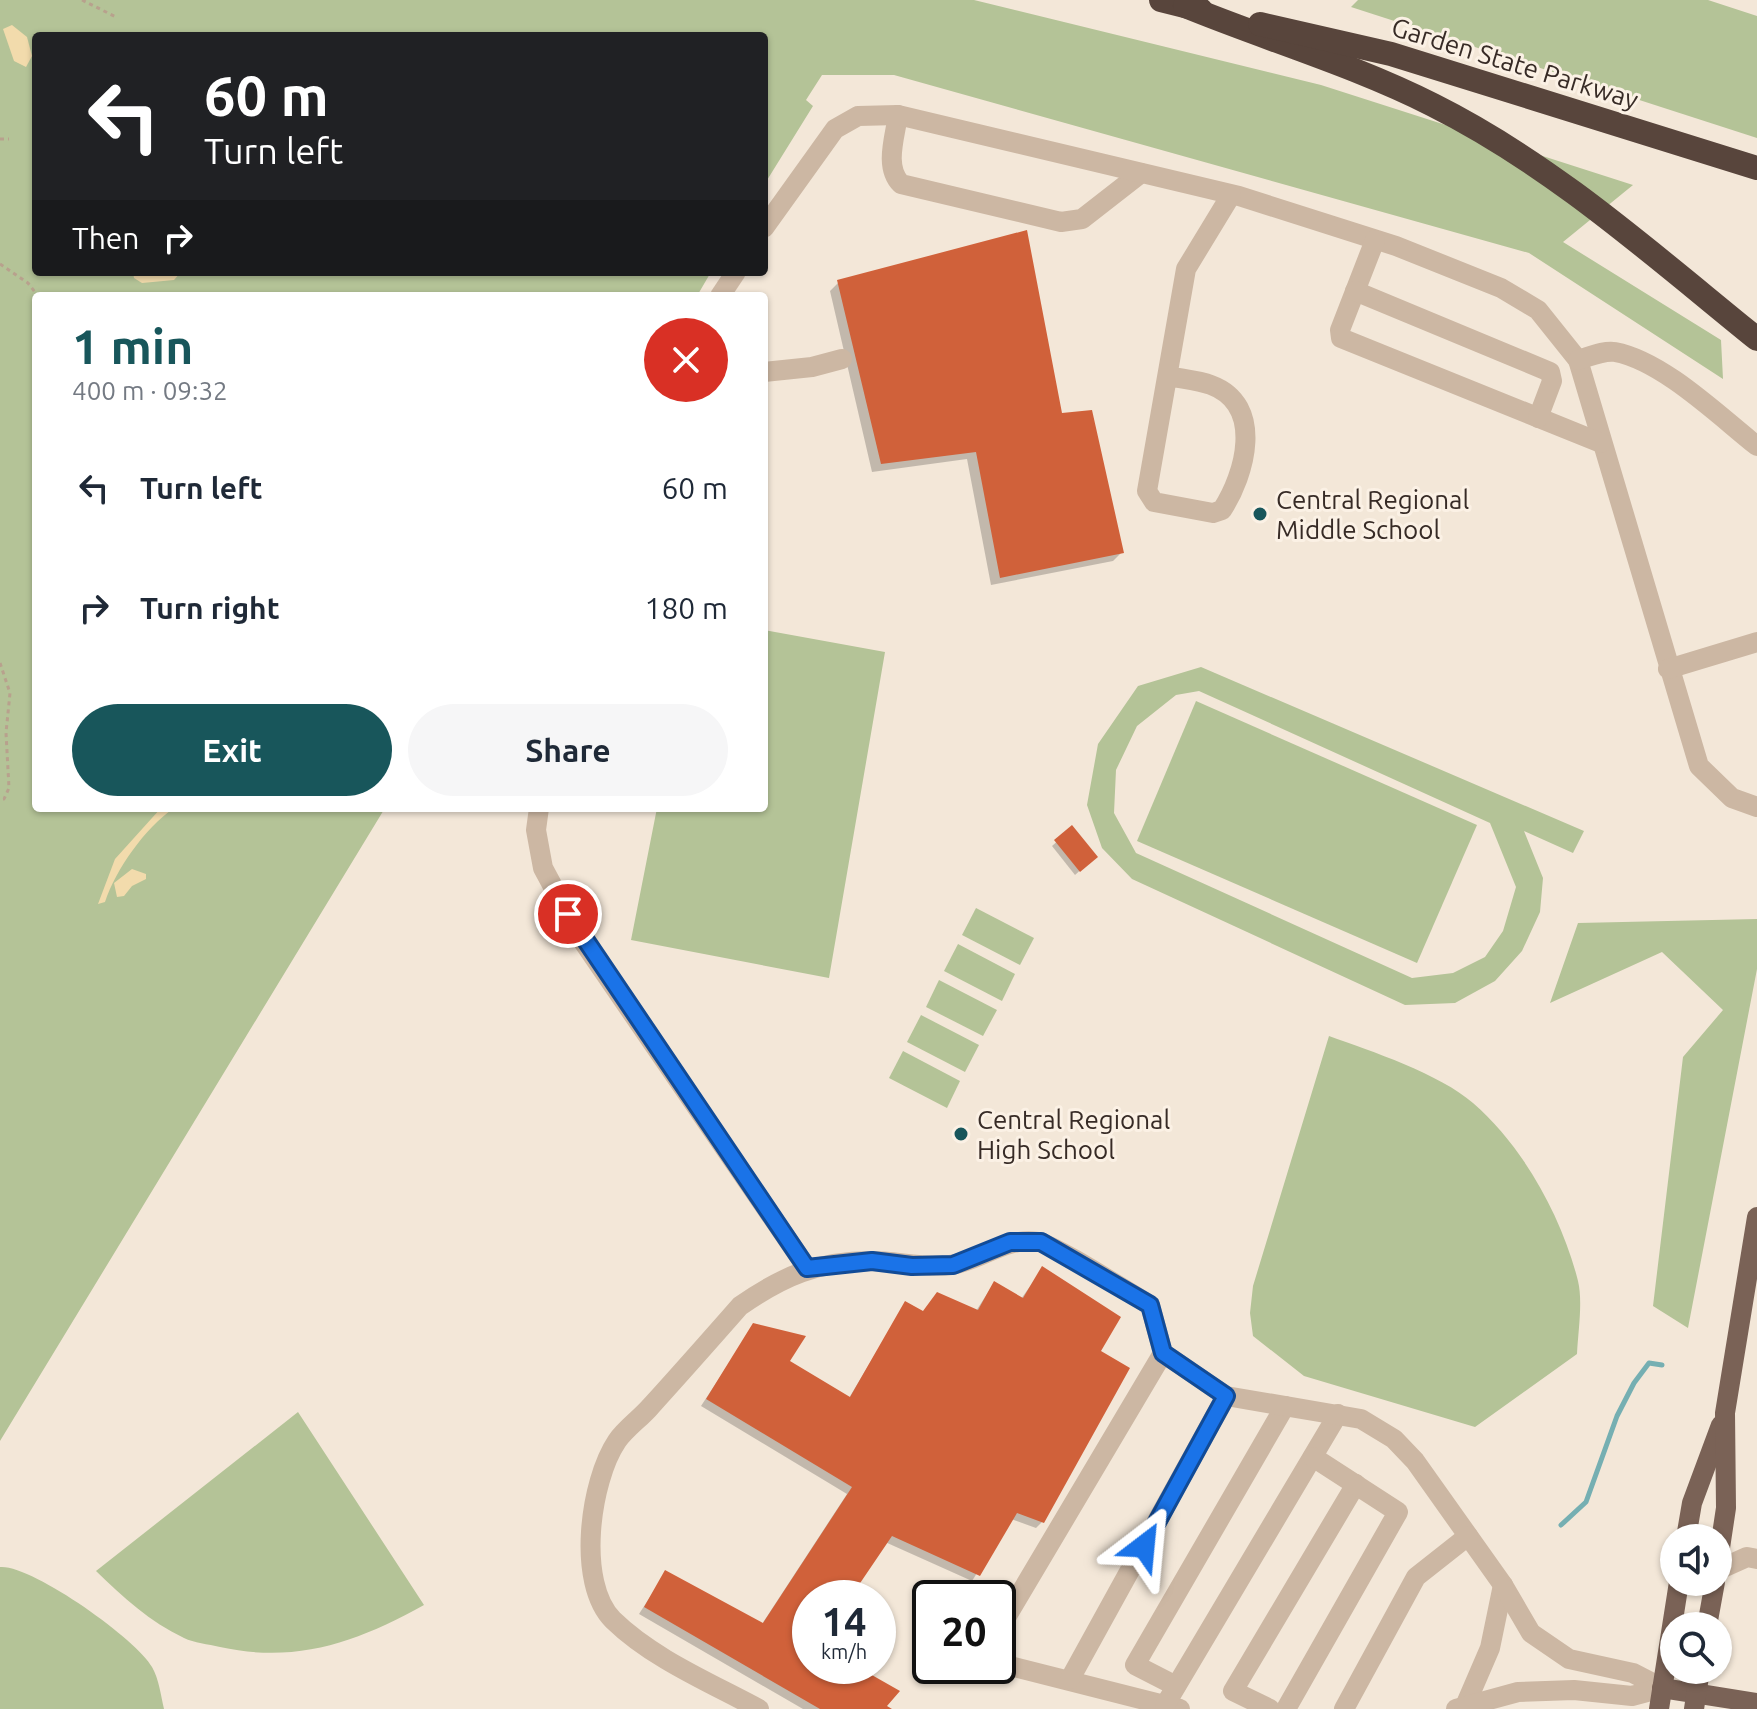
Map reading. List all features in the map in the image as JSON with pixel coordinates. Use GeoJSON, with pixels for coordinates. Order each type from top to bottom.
{"type":"FeatureCollection","features":[{"type":"Feature","properties":{"kind":"highway","name":"Garden State Parkway"},"geometry":{"type":"LineString","coordinates":[[1161,0],[1391,54],[1757,168]]}},
{"type":"Feature","properties":{"kind":"highway"},"geometry":{"type":"LineString","coordinates":[[1185,6],[1279,45],[1363,72],[1473,126],[1563,183],[1757,339]]}},
{"type":"Feature","properties":{"kind":"main road"},"geometry":{"type":"LineString","coordinates":[[1724,1524],[1725,1413],[1757,1217]]}},
{"type":"Feature","properties":{"kind":"main road"},"geometry":{"type":"LineString","coordinates":[[1688,1524],[1692,1503],[1725,1413]]}},
{"type":"Feature","properties":{"kind":"main road"},"geometry":{"type":"LineString","coordinates":[[1659,1709],[1677,1596]]}},
{"type":"Feature","properties":{"kind":"main road"},"geometry":{"type":"LineString","coordinates":[[1662,1688],[1695,1701],[1757,1703]]}},
{"type":"Feature","properties":{"kind":"lane"},"geometry":{"type":"LineString","coordinates":[[898,115],[891,160],[893,176],[901,184],[1070,223],[1082,219],[1141,173]]}},
{"type":"Feature","properties":{"kind":"lane"},"geometry":{"type":"LineString","coordinates":[[768,222],[835,129],[858,116],[898,115],[1231,195],[1375,240],[1501,288],[1538,310],[1578,360],[1699,766],[1732,798],[1757,807]]}},
{"type":"Feature","properties":{"kind":"lane"},"geometry":{"type":"LineString","coordinates":[[1168,376],[1221,390],[1241,416],[1246,453],[1241,475],[1222,510],[1213,513],[1154,502],[1147,491],[1186,269],[1231,195]]}},
{"type":"Feature","properties":{"kind":"lane"},"geometry":{"type":"LineString","coordinates":[[1375,240],[1339,334],[1344,340],[1601,443]]}},
{"type":"Feature","properties":{"kind":"lane"},"geometry":{"type":"LineString","coordinates":[[1355,291],[1550,372],[1552,381],[1538,418]]}},
{"type":"Feature","properties":{"kind":"lane"},"geometry":{"type":"LineString","coordinates":[[1578,360],[1612,351],[1635,359],[1676,383],[1757,446]]}},
{"type":"Feature","properties":{"kind":"lane"},"geometry":{"type":"LineString","coordinates":[[768,372],[812,367],[842,359]]}},
{"type":"Feature","properties":{"kind":"lane"},"geometry":{"type":"LineString","coordinates":[[1668,669],[1757,642]]}},
{"type":"Feature","properties":{"kind":"lane"},"geometry":{"type":"LineString","coordinates":[[538,812],[536,830],[543,868],[580,937],[807,1268]]}},
{"type":"Feature","properties":{"kind":"lane"},"geometry":{"type":"LineString","coordinates":[[759,1709],[691,1673],[611,1618],[595,1581],[590,1552],[597,1487],[617,1441],[740,1306],[807,1268],[872,1261],[912,1266],[953,1265],[1010,1242],[1041,1242],[1150,1305],[1163,1353],[1226,1396],[1361,1419],[1394,1439],[1415,1461],[1503,1585],[1531,1633],[1569,1659],[1633,1673],[1662,1688]]}},
{"type":"Feature","properties":{"kind":"lane"},"geometry":{"type":"LineString","coordinates":[[1016,1601],[1163,1353]]}},
{"type":"Feature","properties":{"kind":"lane"},"geometry":{"type":"LineString","coordinates":[[1070,1679],[1226,1396]]}},
{"type":"Feature","properties":{"kind":"lane"},"geometry":{"type":"LineString","coordinates":[[1176,1686],[1135,1665],[1285,1406]]}},
{"type":"Feature","properties":{"kind":"lane"},"geometry":{"type":"LineString","coordinates":[[1016,1667],[1172,1707],[1176,1686],[1338,1414]]}},
{"type":"Feature","properties":{"kind":"lane"},"geometry":{"type":"LineString","coordinates":[[1286,1709],[1398,1512],[1313,1457]]}},
{"type":"Feature","properties":{"kind":"lane"},"geometry":{"type":"LineString","coordinates":[[1270,1709],[1233,1691],[1356,1484]]}},
{"type":"Feature","properties":{"kind":"lane"},"geometry":{"type":"LineString","coordinates":[[1344,1709],[1416,1577],[1468,1536]]}},
{"type":"Feature","properties":{"kind":"lane"},"geometry":{"type":"LineString","coordinates":[[1732,1542],[1752,1558]]}},
{"type":"Feature","properties":{"kind":"lane"},"geometry":{"type":"LineString","coordinates":[[1732,1565],[1752,1558]]}},
{"type":"Feature","properties":{"kind":"lane"},"geometry":{"type":"LineString","coordinates":[[1461,1708],[1486,1661],[1503,1585]]}},
{"type":"Feature","properties":{"kind":"lane"},"geometry":{"type":"LineString","coordinates":[[1461,1708],[1518,1692],[1574,1690],[1632,1696],[1662,1688]]}},
{"type":"Feature","properties":{"kind":"path"},"geometry":{"type":"LineString","coordinates":[[82,0],[116,17]]}},
{"type":"Feature","properties":{"kind":"path"},"geometry":{"type":"LineString","coordinates":[[0,139],[9,139]]}},
{"type":"Feature","properties":{"kind":"path"},"geometry":{"type":"LineString","coordinates":[[0,264],[21,277],[34,292]]}},
{"type":"Feature","properties":{"kind":"path"},"geometry":{"type":"LineString","coordinates":[[0,663],[10,693],[6,733],[9,788],[4,799],[0,799]]}},
{"type":"Feature","properties":{"kind":"green space"},"geometry":{"type":"Polygon","coordinates":[[[0,0],[974,0],[1321,85],[1633,185],[1563,242],[1721,340],[1723,379],[1529,253],[894,75],[822,75],[806,100],[813,106],[768,179],[768,32],[32,32],[32,276],[709,276],[699,292],[32,292],[32,812],[383,812],[0,1441],[0,0]]]}},
{"type":"Feature","properties":{"kind":"green space"},"geometry":{"type":"Polygon","coordinates":[[[1358,0],[1708,0],[1757,16],[1757,138],[1351,7],[1358,0]]]}},
{"type":"Feature","properties":{"kind":"green space"},"geometry":{"type":"Polygon","coordinates":[[[768,631],[885,652],[829,978],[631,940],[656,812],[768,812],[768,631]]]}},
{"type":"Feature","properties":{"kind":"green space"},"geometry":{"type":"Polygon","coordinates":[[[1201,667],[1584,831],[1573,853],[1524,831],[1543,878],[1540,912],[1522,951],[1495,981],[1455,1003],[1405,1005],[1132,879],[1102,848],[1087,805],[1098,744],[1138,686],[1201,667]],[[1199,691],[1176,695],[1137,726],[1116,770],[1114,813],[1136,853],[1412,978],[1453,973],[1485,957],[1503,931],[1516,887],[1490,823],[1199,691]]]}},
{"type":"Feature","properties":{"kind":"green space"},"geometry":{"type":"Polygon","coordinates":[[[1196,701],[1477,825],[1417,963],[1137,841],[1196,701]]]}},
{"type":"Feature","properties":{"kind":"green space"},"geometry":{"type":"Polygon","coordinates":[[[976,908],[1034,938],[1020,965],[962,935],[976,908]]]}},
{"type":"Feature","properties":{"kind":"green space"},"geometry":{"type":"Polygon","coordinates":[[[1757,919],[1757,969],[1688,1328],[1653,1306],[1683,1057],[1723,1010],[1662,952],[1550,1003],[1578,923],[1757,919]]]}},
{"type":"Feature","properties":{"kind":"green space"},"geometry":{"type":"Polygon","coordinates":[[[958,944],[1015,974],[1002,1001],[944,971],[958,944]]]}},
{"type":"Feature","properties":{"kind":"green space"},"geometry":{"type":"Polygon","coordinates":[[[939,980],[997,1010],[983,1036],[926,1007],[939,980]]]}},
{"type":"Feature","properties":{"kind":"green space"},"geometry":{"type":"Polygon","coordinates":[[[921,1015],[979,1045],[965,1072],[907,1042],[921,1015]]]}},
{"type":"Feature","properties":{"kind":"green space"},"geometry":{"type":"Polygon","coordinates":[[[1329,1036],[1424,1073],[1473,1103],[1524,1161],[1562,1232],[1579,1289],[1577,1354],[1475,1427],[1304,1376],[1253,1336],[1250,1313],[1253,1286],[1329,1036]]]}},
{"type":"Feature","properties":{"kind":"green space"},"geometry":{"type":"Polygon","coordinates":[[[903,1051],[960,1081],[947,1108],[889,1078],[903,1051]]]}},
{"type":"Feature","properties":{"kind":"green space"},"geometry":{"type":"Polygon","coordinates":[[[298,1412],[424,1605],[375,1630],[326,1646],[275,1653],[248,1652],[192,1641],[172,1632],[137,1608],[96,1571],[298,1412]]]}},
{"type":"Feature","properties":{"kind":"green space"},"geometry":{"type":"Polygon","coordinates":[[[0,1567],[15,1569],[58,1590],[127,1640],[152,1667],[164,1709],[0,1709],[0,1567]]]}},
{"type":"Feature","properties":{"kind":"sand"},"geometry":{"type":"Polygon","coordinates":[[[12,25],[27,37],[32,56],[26,67],[14,61],[3,29],[12,25]]]}},
{"type":"Feature","properties":{"kind":"sand"},"geometry":{"type":"Polygon","coordinates":[[[178,276],[174,280],[142,283],[134,278],[178,276]]]}},
{"type":"Feature","properties":{"kind":"sand"},"geometry":{"type":"Polygon","coordinates":[[[157,812],[168,812],[142,838],[116,876],[105,902],[98,904],[115,859],[157,812]]]}},
{"type":"Feature","properties":{"kind":"sand"},"geometry":{"type":"Polygon","coordinates":[[[132,869],[146,874],[146,879],[132,886],[124,896],[117,897],[114,883],[132,869]]]}},
{"type":"Feature","properties":{"kind":"building"},"geometry":{"type":"Polygon","coordinates":[[[1027,230],[1062,413],[1092,410],[1124,553],[1000,578],[976,452],[881,464],[837,280],[1027,230]]]}},
{"type":"Feature","properties":{"kind":"building"},"geometry":{"type":"Polygon","coordinates":[[[1072,825],[1098,857],[1080,872],[1054,840],[1072,825]]]}},
{"type":"Feature","properties":{"kind":"building"},"geometry":{"type":"Polygon","coordinates":[[[1042,1266],[1121,1317],[1101,1351],[1130,1368],[1044,1523],[1017,1513],[980,1576],[892,1536],[862,1580],[792,1580],[792,1684],[888,1684],[900,1691],[887,1706],[892,1709],[820,1709],[644,1607],[665,1570],[763,1623],[852,1487],[706,1399],[753,1323],[806,1336],[790,1361],[850,1397],[905,1301],[923,1311],[937,1292],[978,1310],[994,1281],[1023,1298],[1042,1266]]]}},
{"type":"Feature","properties":{"kind":"waterway"},"geometry":{"type":"LineString","coordinates":[[1561,1525],[1586,1502],[1617,1416],[1634,1383],[1649,1363],[1662,1365]]}},
{"type":"Feature","properties":{"kind":"place","name":"Central Regional Middle School"},"geometry":{"type":"Point","coordinates":[1260,514]}},
{"type":"Feature","properties":{"kind":"place","name":"Central Regional High School"},"geometry":{"type":"Point","coordinates":[961,1134]}},
{"type":"Feature","properties":{"kind":"route"},"geometry":{"type":"LineString","coordinates":[[568,914],[580,937],[807,1268],[872,1261],[912,1266],[953,1265],[1010,1242],[1041,1242],[1150,1305],[1163,1353],[1226,1396],[1144,1546]]}}]}
